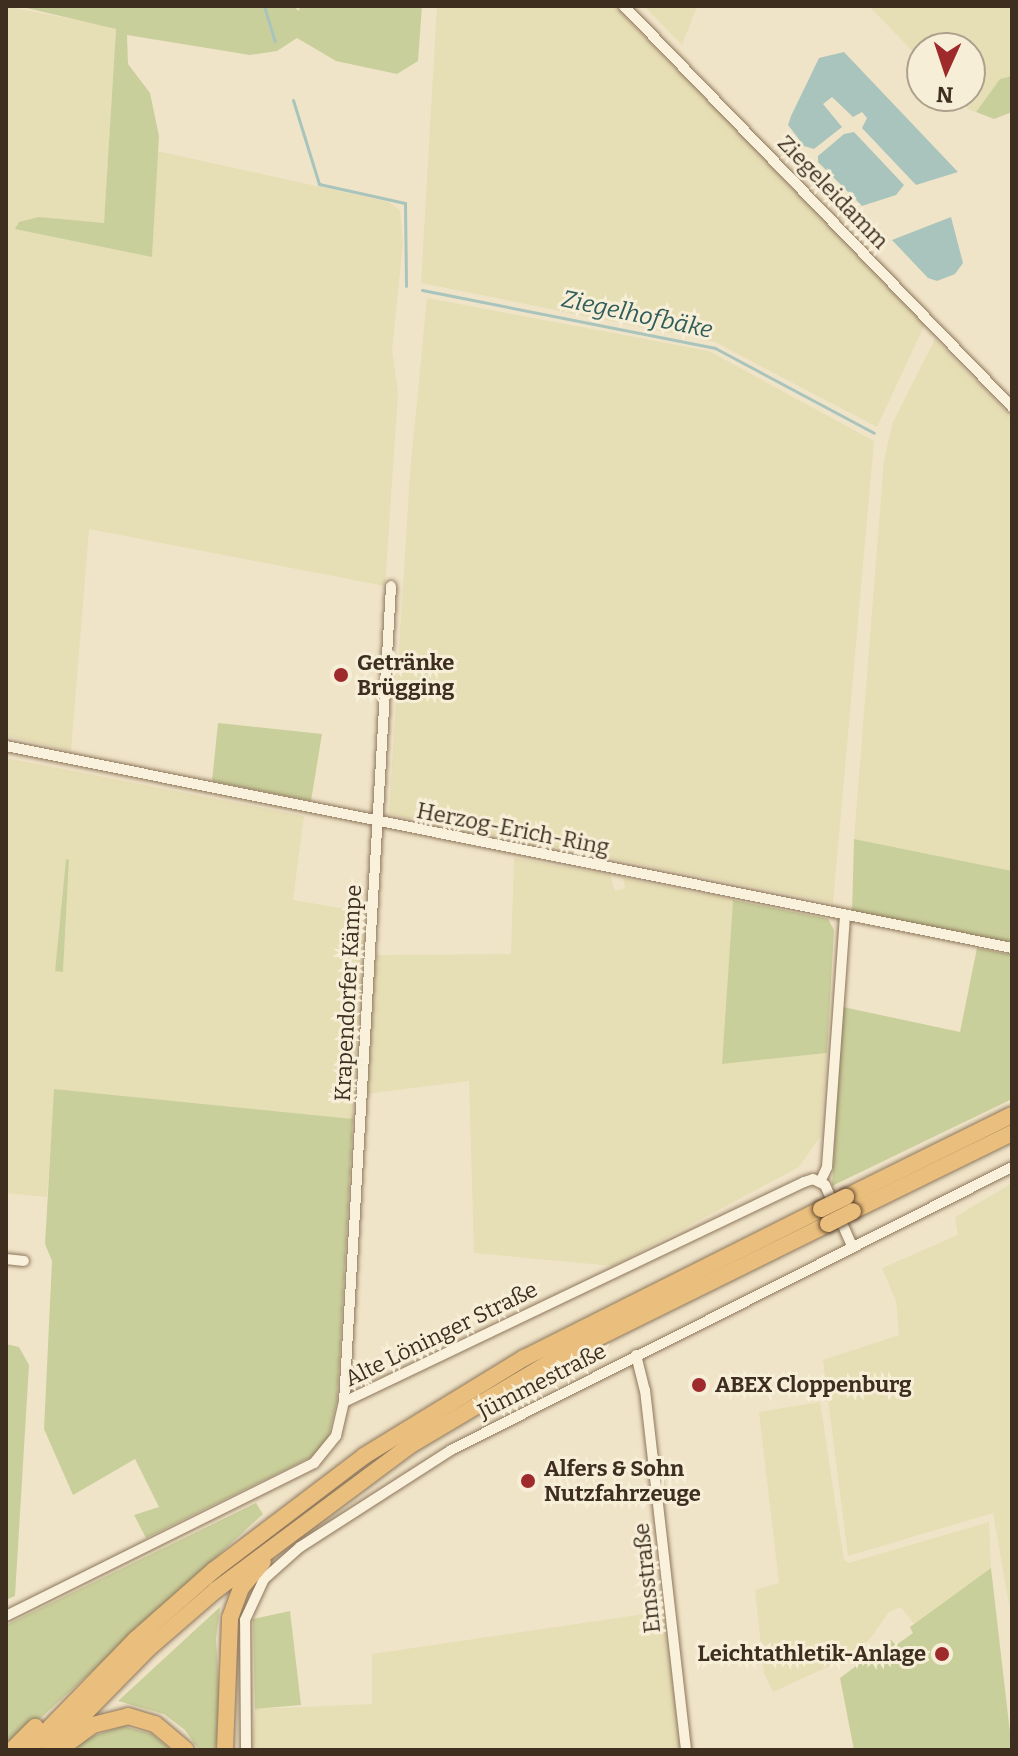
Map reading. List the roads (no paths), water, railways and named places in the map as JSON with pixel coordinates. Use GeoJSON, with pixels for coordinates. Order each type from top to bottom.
{"type":"FeatureCollection","features":[{"type":"Feature","properties":{"kind":"highway"},"geometry":{"type":"LineString","coordinates":[[28,1750],[69,1705],[214,1570],[377,1448],[524,1358],[825,1216],[1012,1115]]}},
{"type":"Feature","properties":{"kind":"highway"},"geometry":{"type":"LineString","coordinates":[[849,1204],[1012,1133]]}},
{"type":"Feature","properties":{"kind":"highway"},"geometry":{"type":"LineString","coordinates":[[49,1750],[149,1648],[216,1590],[363,1478],[557,1358],[825,1216]]}},
{"type":"Feature","properties":{"kind":"highway"},"geometry":{"type":"LineString","coordinates":[[225,1750],[230,1618],[241,1588],[292,1537],[359,1488],[363,1478]]}},
{"type":"Feature","properties":{"kind":"highway"},"geometry":{"type":"LineString","coordinates":[[12,1750],[54,1709],[69,1705]]}},
{"type":"Feature","properties":{"kind":"highway"},"geometry":{"type":"LineString","coordinates":[[59,1750],[93,1725],[128,1716],[155,1724],[186,1750]]}},
{"type":"Feature","properties":{"kind":"street","name":"Ziegeleidamm"},"geometry":{"type":"LineString","coordinates":[[624,6],[1012,407]]}},
{"type":"Feature","properties":{"kind":"street","name":"Krapendorfer Kämpe"},"geometry":{"type":"LineString","coordinates":[[344,1402],[391,586]]}},
{"type":"Feature","properties":{"kind":"street","name":"Herzog-Erich-Ring"},"geometry":{"type":"LineString","coordinates":[[6,746],[845,917],[1012,948]]}},
{"type":"Feature","properties":{"kind":"street"},"geometry":{"type":"LineString","coordinates":[[845,917],[827,1167],[821,1180],[852,1246]]}},
{"type":"Feature","properties":{"kind":"street","name":"Jümmestraße"},"geometry":{"type":"LineString","coordinates":[[246,1750],[243,1631],[251,1600],[272,1570],[360,1505],[451,1450],[1012,1167]]}},
{"type":"Feature","properties":{"kind":"street","name":"Alte Löninger Straße"},"geometry":{"type":"LineString","coordinates":[[6,1616],[314,1463],[336,1436],[344,1402],[804,1182],[821,1180]]}},
{"type":"Feature","properties":{"kind":"street"},"geometry":{"type":"LineString","coordinates":[[6,1259],[24,1261]]}},
{"type":"Feature","properties":{"kind":"street","name":"Emsstraße"},"geometry":{"type":"LineString","coordinates":[[636,1355],[647,1404],[686,1750]]}},
{"type":"Feature","properties":{"kind":"water"},"geometry":{"type":"Polygon","coordinates":[[[844,52],[958,172],[916,185],[862,128],[867,118],[862,112],[853,117],[832,97],[823,104],[842,127],[814,149],[804,146],[788,125],[791,116],[819,58],[844,52]]]}},
{"type":"Feature","properties":{"kind":"water"},"geometry":{"type":"Polygon","coordinates":[[[854,132],[904,185],[896,195],[862,206],[818,162],[818,156],[844,134],[854,132]]]}},
{"type":"Feature","properties":{"kind":"water"},"geometry":{"type":"Polygon","coordinates":[[[951,217],[963,263],[955,274],[937,281],[928,278],[892,240],[951,217]]]}},
{"type":"Feature","properties":{"kind":"waterway","name":"Ziegelhofbäke"},"geometry":{"type":"LineString","coordinates":[[264,6],[275,41]]}},
{"type":"Feature","properties":{"kind":"waterway","name":"Ziegelhofbäke"},"geometry":{"type":"LineString","coordinates":[[293,100],[319,184],[405,203],[406,286]]}},
{"type":"Feature","properties":{"kind":"waterway","name":"Ziegelhofbäke"},"geometry":{"type":"LineString","coordinates":[[422,290],[715,348],[874,433]]}},
{"type":"Feature","properties":{"kind":"place","name":"Getränke Brügging"},"geometry":{"type":"Point","coordinates":[341,675]}},
{"type":"Feature","properties":{"kind":"place","name":"ABEX Cloppenburg"},"geometry":{"type":"Point","coordinates":[699,1385]}},
{"type":"Feature","properties":{"kind":"place","name":"Alfers & Sohn Nutzfahrzeuge"},"geometry":{"type":"Point","coordinates":[528,1481]}},
{"type":"Feature","properties":{"kind":"place","name":"Leichtathletik-Anlage"},"geometry":{"type":"Point","coordinates":[942,1654]}}]}
